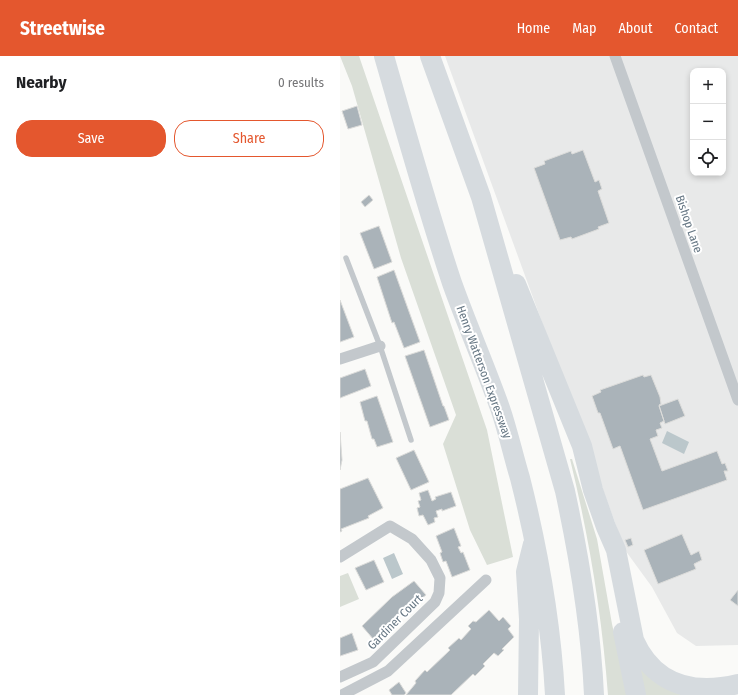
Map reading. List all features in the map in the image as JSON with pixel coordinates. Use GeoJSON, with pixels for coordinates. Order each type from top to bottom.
{"type":"FeatureCollection","features":[{"type":"Feature","properties":{"kind":"highway","name":"Henry Watterson Expressway"},"geometry":{"type":"LineString","coordinates":[[384,56],[420,182],[450,275],[500,408],[534,538],[544,592],[555,695]]}},
{"type":"Feature","properties":{"kind":"highway"},"geometry":{"type":"LineString","coordinates":[[430,56],[481,197],[582,446],[606,528],[636,695]]}},
{"type":"Feature","properties":{"kind":"highway"},"geometry":{"type":"LineString","coordinates":[[481,197],[565,491],[586,621],[594,695]]}},
{"type":"Feature","properties":{"kind":"highway"},"geometry":{"type":"LineString","coordinates":[[606,528],[616,550],[634,640],[647,663],[657,674],[677,686],[687,689],[708,691],[738,684]]}},
{"type":"Feature","properties":{"kind":"highway"},"geometry":{"type":"LineString","coordinates":[[528,695],[530,619],[526,572],[534,538]]}},
{"type":"Feature","properties":{"kind":"street","name":"Bishop Lane"},"geometry":{"type":"LineString","coordinates":[[615,56],[738,400]]}},
{"type":"Feature","properties":{"kind":"street"},"geometry":{"type":"LineString","coordinates":[[340,359],[380,346]]}},
{"type":"Feature","properties":{"kind":"street","name":"Gardiner Court"},"geometry":{"type":"LineString","coordinates":[[340,557],[390,526],[412,539],[431,560],[440,578],[440,586],[435,602],[373,662],[340,676]]}},
{"type":"Feature","properties":{"kind":"street"},"geometry":{"type":"LineString","coordinates":[[342,695],[388,671],[486,580]]}},
{"type":"Feature","properties":{"kind":"lane"},"geometry":{"type":"LineString","coordinates":[[346,258],[380,346],[411,440]]}},
{"type":"Feature","properties":{"kind":"shaded area"},"geometry":{"type":"Polygon","coordinates":[[[340,56],[359,56],[487,430],[513,557],[487,565],[470,530],[443,444],[456,415],[401,258],[352,86],[340,56]]]}},
{"type":"Feature","properties":{"kind":"shaded area"},"geometry":{"type":"Polygon","coordinates":[[[445,56],[738,56],[738,645],[696,646],[677,633],[652,587],[625,550],[445,56]]]}},
{"type":"Feature","properties":{"kind":"shaded area"},"geometry":{"type":"Polygon","coordinates":[[[667,431],[689,442],[684,454],[662,443],[667,431]]]}},
{"type":"Feature","properties":{"kind":"shaded area"},"geometry":{"type":"Polygon","coordinates":[[[570,459],[572,459],[597,539],[612,624],[628,695],[608,695],[594,576],[570,459]]]}},
{"type":"Feature","properties":{"kind":"shaded area"},"geometry":{"type":"Polygon","coordinates":[[[394,553],[403,574],[392,579],[383,558],[394,553]]]}},
{"type":"Feature","properties":{"kind":"shaded area"},"geometry":{"type":"Polygon","coordinates":[[[348,573],[359,599],[340,607],[340,576],[348,573]]]}},
{"type":"Feature","properties":{"kind":"shaded area"},"geometry":{"type":"Polygon","coordinates":[[[637,665],[684,695],[643,695],[637,665]]]}},
{"type":"Feature","properties":{"kind":"building"},"geometry":{"type":"Polygon","coordinates":[[[357,106],[362,125],[348,129],[342,111],[357,106]]]}},
{"type":"Feature","properties":{"kind":"building"},"geometry":{"type":"Polygon","coordinates":[[[583,150],[595,182],[599,180],[602,189],[598,191],[609,223],[598,227],[599,229],[572,239],[571,237],[560,240],[534,168],[545,164],[544,161],[571,151],[572,154],[583,150]]]}},
{"type":"Feature","properties":{"kind":"building"},"geometry":{"type":"Polygon","coordinates":[[[369,195],[373,200],[365,207],[361,202],[369,195]]]}},
{"type":"Feature","properties":{"kind":"building"},"geometry":{"type":"Polygon","coordinates":[[[379,226],[392,262],[374,269],[360,233],[379,226]]]}},
{"type":"Feature","properties":{"kind":"building"},"geometry":{"type":"Polygon","coordinates":[[[394,270],[420,342],[404,348],[394,322],[392,323],[377,277],[394,270]]]}},
{"type":"Feature","properties":{"kind":"building"},"geometry":{"type":"Polygon","coordinates":[[[340,300],[354,337],[340,342],[340,300]]]}},
{"type":"Feature","properties":{"kind":"building"},"geometry":{"type":"Polygon","coordinates":[[[424,350],[449,420],[430,427],[405,356],[424,350]]]}},
{"type":"Feature","properties":{"kind":"building"},"geometry":{"type":"Polygon","coordinates":[[[365,369],[371,386],[340,398],[340,378],[365,369]]]}},
{"type":"Feature","properties":{"kind":"building"},"geometry":{"type":"Polygon","coordinates":[[[643,375],[644,377],[651,375],[660,397],[661,404],[659,405],[664,421],[660,423],[662,428],[656,430],[658,436],[650,439],[662,471],[717,451],[722,464],[725,463],[728,471],[724,471],[727,480],[643,510],[620,446],[613,449],[592,396],[601,392],[600,390],[643,375]]]}},
{"type":"Feature","properties":{"kind":"building"},"geometry":{"type":"Polygon","coordinates":[[[377,396],[393,442],[377,447],[374,439],[372,439],[367,421],[365,421],[360,402],[377,396]]]}},
{"type":"Feature","properties":{"kind":"building"},"geometry":{"type":"Polygon","coordinates":[[[678,399],[685,416],[665,424],[659,406],[678,399]]]}},
{"type":"Feature","properties":{"kind":"building"},"geometry":{"type":"Polygon","coordinates":[[[340,432],[342,460],[340,470],[340,432]]]}},
{"type":"Feature","properties":{"kind":"building"},"geometry":{"type":"Polygon","coordinates":[[[414,450],[429,482],[411,490],[396,458],[414,450]]]}},
{"type":"Feature","properties":{"kind":"building"},"geometry":{"type":"Polygon","coordinates":[[[368,478],[383,508],[368,516],[369,518],[341,529],[342,531],[340,532],[340,489],[368,478]]]}},
{"type":"Feature","properties":{"kind":"building"},"geometry":{"type":"Polygon","coordinates":[[[428,490],[432,501],[436,499],[435,497],[451,492],[456,506],[442,511],[442,509],[436,511],[438,517],[434,518],[435,522],[428,525],[423,515],[419,516],[417,508],[420,507],[418,501],[421,500],[419,493],[428,490]]]}},
{"type":"Feature","properties":{"kind":"building"},"geometry":{"type":"Polygon","coordinates":[[[454,528],[461,546],[458,547],[461,553],[463,552],[470,570],[452,577],[446,561],[443,562],[440,553],[442,552],[436,536],[454,528]]]}},
{"type":"Feature","properties":{"kind":"building"},"geometry":{"type":"Polygon","coordinates":[[[682,534],[691,555],[699,551],[702,560],[694,564],[696,569],[658,584],[644,550],[682,534]]]}},
{"type":"Feature","properties":{"kind":"building"},"geometry":{"type":"Polygon","coordinates":[[[631,538],[633,545],[628,547],[625,540],[631,538]]]}},
{"type":"Feature","properties":{"kind":"building"},"geometry":{"type":"Polygon","coordinates":[[[374,560],[384,582],[366,590],[355,568],[374,560]]]}},
{"type":"Feature","properties":{"kind":"building"},"geometry":{"type":"Polygon","coordinates":[[[414,581],[426,595],[401,614],[374,640],[362,626],[392,597],[414,581]]]}},
{"type":"Feature","properties":{"kind":"building"},"geometry":{"type":"Polygon","coordinates":[[[738,590],[738,606],[730,600],[738,590]]]}},
{"type":"Feature","properties":{"kind":"building"},"geometry":{"type":"Polygon","coordinates":[[[489,610],[499,621],[503,617],[511,626],[508,629],[514,637],[502,649],[504,650],[498,656],[494,653],[483,664],[485,666],[475,676],[473,674],[451,695],[406,695],[416,683],[415,681],[425,670],[427,672],[450,650],[448,648],[459,638],[461,640],[471,629],[468,626],[473,621],[476,622],[489,610]]]}},
{"type":"Feature","properties":{"kind":"building"},"geometry":{"type":"Polygon","coordinates":[[[352,633],[358,650],[340,656],[340,638],[352,633]]]}},
{"type":"Feature","properties":{"kind":"building"},"geometry":{"type":"Polygon","coordinates":[[[399,682],[406,693],[404,695],[392,695],[389,690],[399,682]]]}}]}
